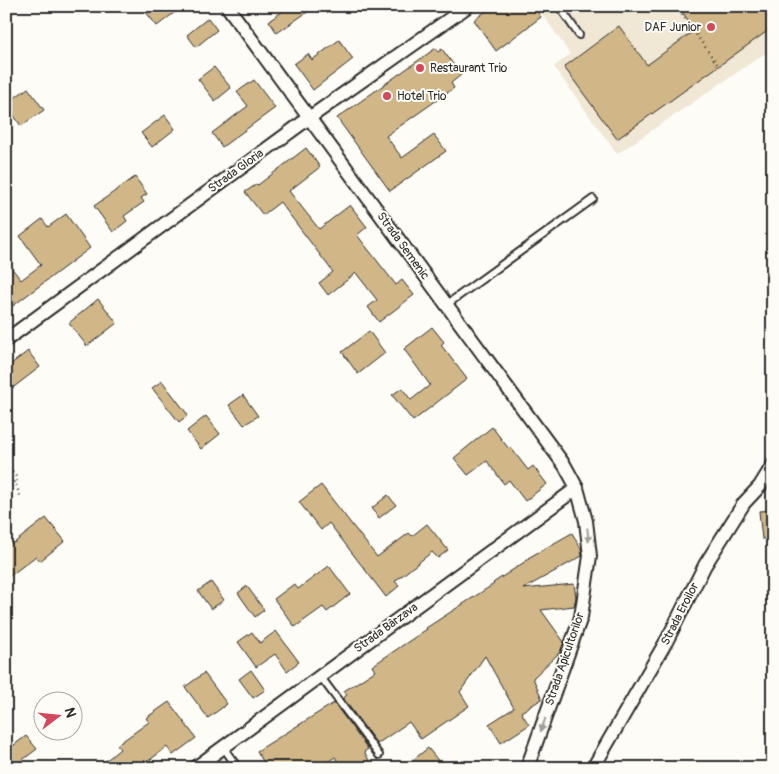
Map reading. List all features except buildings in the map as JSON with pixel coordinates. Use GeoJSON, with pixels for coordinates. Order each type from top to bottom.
{"type":"FeatureCollection","features":[{"type":"Feature","properties":{"kind":"street","name":"Strada Semenic"},"geometry":{"type":"LineString","coordinates":[[227,6],[566,466],[577,488]]}},
{"type":"Feature","properties":{"kind":"street","name":"Strada Gloria"},"geometry":{"type":"LineString","coordinates":[[6,340],[309,118],[468,6]]}},
{"type":"Feature","properties":{"kind":"street","name":"Strada Eroilor"},"geometry":{"type":"LineString","coordinates":[[593,768],[667,640],[705,565],[744,503],[766,486],[773,464]]}},
{"type":"Feature","properties":{"kind":"street","name":"Strada Bârzava"},"geometry":{"type":"LineString","coordinates":[[194,768],[577,488]]}},
{"type":"Feature","properties":{"kind":"street","name":"Strada Apicultorilor"},"geometry":{"type":"LineString","coordinates":[[527,768],[581,617],[590,556],[586,521],[577,488]]}},
{"type":"Feature","properties":{"kind":"lane"},"geometry":{"type":"LineString","coordinates":[[559,6],[579,35]]}},
{"type":"Feature","properties":{"kind":"lane"},"geometry":{"type":"LineString","coordinates":[[446,305],[593,199]]}},
{"type":"Feature","properties":{"kind":"lane"},"geometry":{"type":"LineString","coordinates":[[320,676],[379,755]]}},
{"type":"Feature","properties":{"kind":"lane"},"geometry":{"type":"LineString","coordinates":[[223,747],[238,768]]}},
{"type":"Feature","properties":{"kind":"path"},"geometry":{"type":"LineString","coordinates":[[676,6],[717,64]]}},
{"type":"Feature","properties":{"kind":"path"},"geometry":{"type":"LineString","coordinates":[[6,464],[17,478],[16,485],[21,498]]}},
{"type":"Feature","properties":{"kind":"path"},"geometry":{"type":"LineString","coordinates":[[6,489],[17,478]]}},
{"type":"Feature","properties":{"kind":"shaded area","name":"DAF Junior"},"geometry":{"type":"Polygon","coordinates":[[[537,6],[773,6],[773,48],[617,154],[554,67],[570,54],[537,6]]]}},
{"type":"Feature","properties":{"kind":"place","name":"DAF Junior"},"geometry":{"type":"Point","coordinates":[711,27]}},
{"type":"Feature","properties":{"kind":"place","name":"Restaurant Trio"},"geometry":{"type":"Point","coordinates":[420,68]}},
{"type":"Feature","properties":{"kind":"place","name":"Hotel Trio"},"geometry":{"type":"Point","coordinates":[387,96]}}]}
